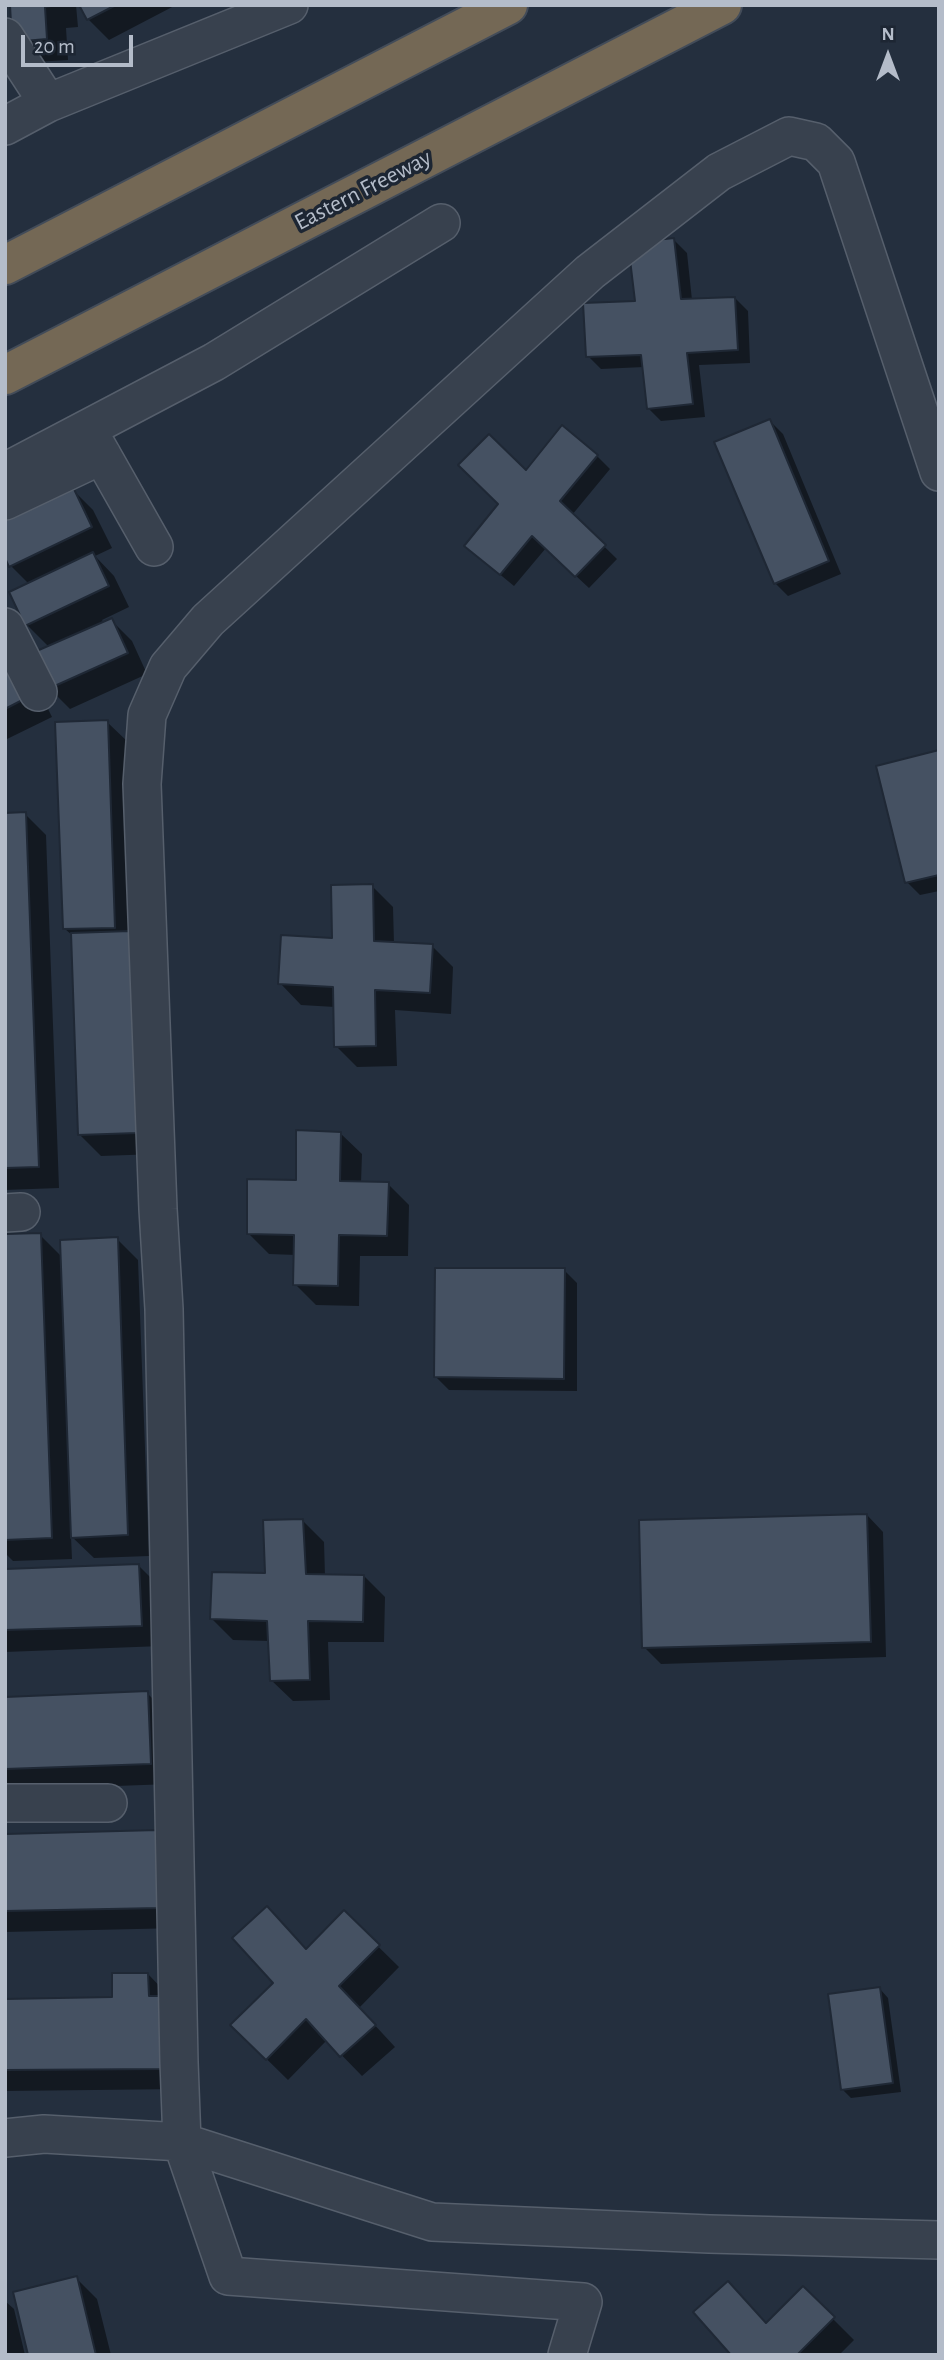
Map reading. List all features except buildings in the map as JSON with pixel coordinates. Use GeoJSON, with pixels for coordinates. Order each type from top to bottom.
{"type":"FeatureCollection","features":[{"type":"Feature","properties":{"kind":"highway"},"geometry":{"type":"LineString","coordinates":[[5,265],[508,5]]}},
{"type":"Feature","properties":{"kind":"highway","name":"Eastern Freeway"},"geometry":{"type":"LineString","coordinates":[[5,375],[722,5]]}},
{"type":"Feature","properties":{"kind":"street"},"geometry":{"type":"LineString","coordinates":[[5,126],[48,103],[289,5]]}},
{"type":"Feature","properties":{"kind":"street"},"geometry":{"type":"LineString","coordinates":[[5,37],[48,103]]}},
{"type":"Feature","properties":{"kind":"street"},"geometry":{"type":"LineString","coordinates":[[567,2355],[583,2302],[228,2276],[182,2142],[178,2062],[164,1309],[142,784],[147,715],[169,667],[208,620],[590,272],[719,172],[789,135],[816,142],[836,162],[939,472]]}},
{"type":"Feature","properties":{"kind":"street"},"geometry":{"type":"LineString","coordinates":[[5,500],[214,362],[441,223]]}},
{"type":"Feature","properties":{"kind":"street"},"geometry":{"type":"LineString","coordinates":[[5,472],[94,442]]}},
{"type":"Feature","properties":{"kind":"street"},"geometry":{"type":"LineString","coordinates":[[94,442],[154,547]]}},
{"type":"Feature","properties":{"kind":"street"},"geometry":{"type":"LineString","coordinates":[[5,627],[38,692]]}},
{"type":"Feature","properties":{"kind":"street"},"geometry":{"type":"LineString","coordinates":[[5,1804],[107,1804]]}},
{"type":"Feature","properties":{"kind":"street"},"geometry":{"type":"LineString","coordinates":[[5,2138],[44,2134],[182,2142],[432,2222],[709,2234],[939,2240]]}}]}
